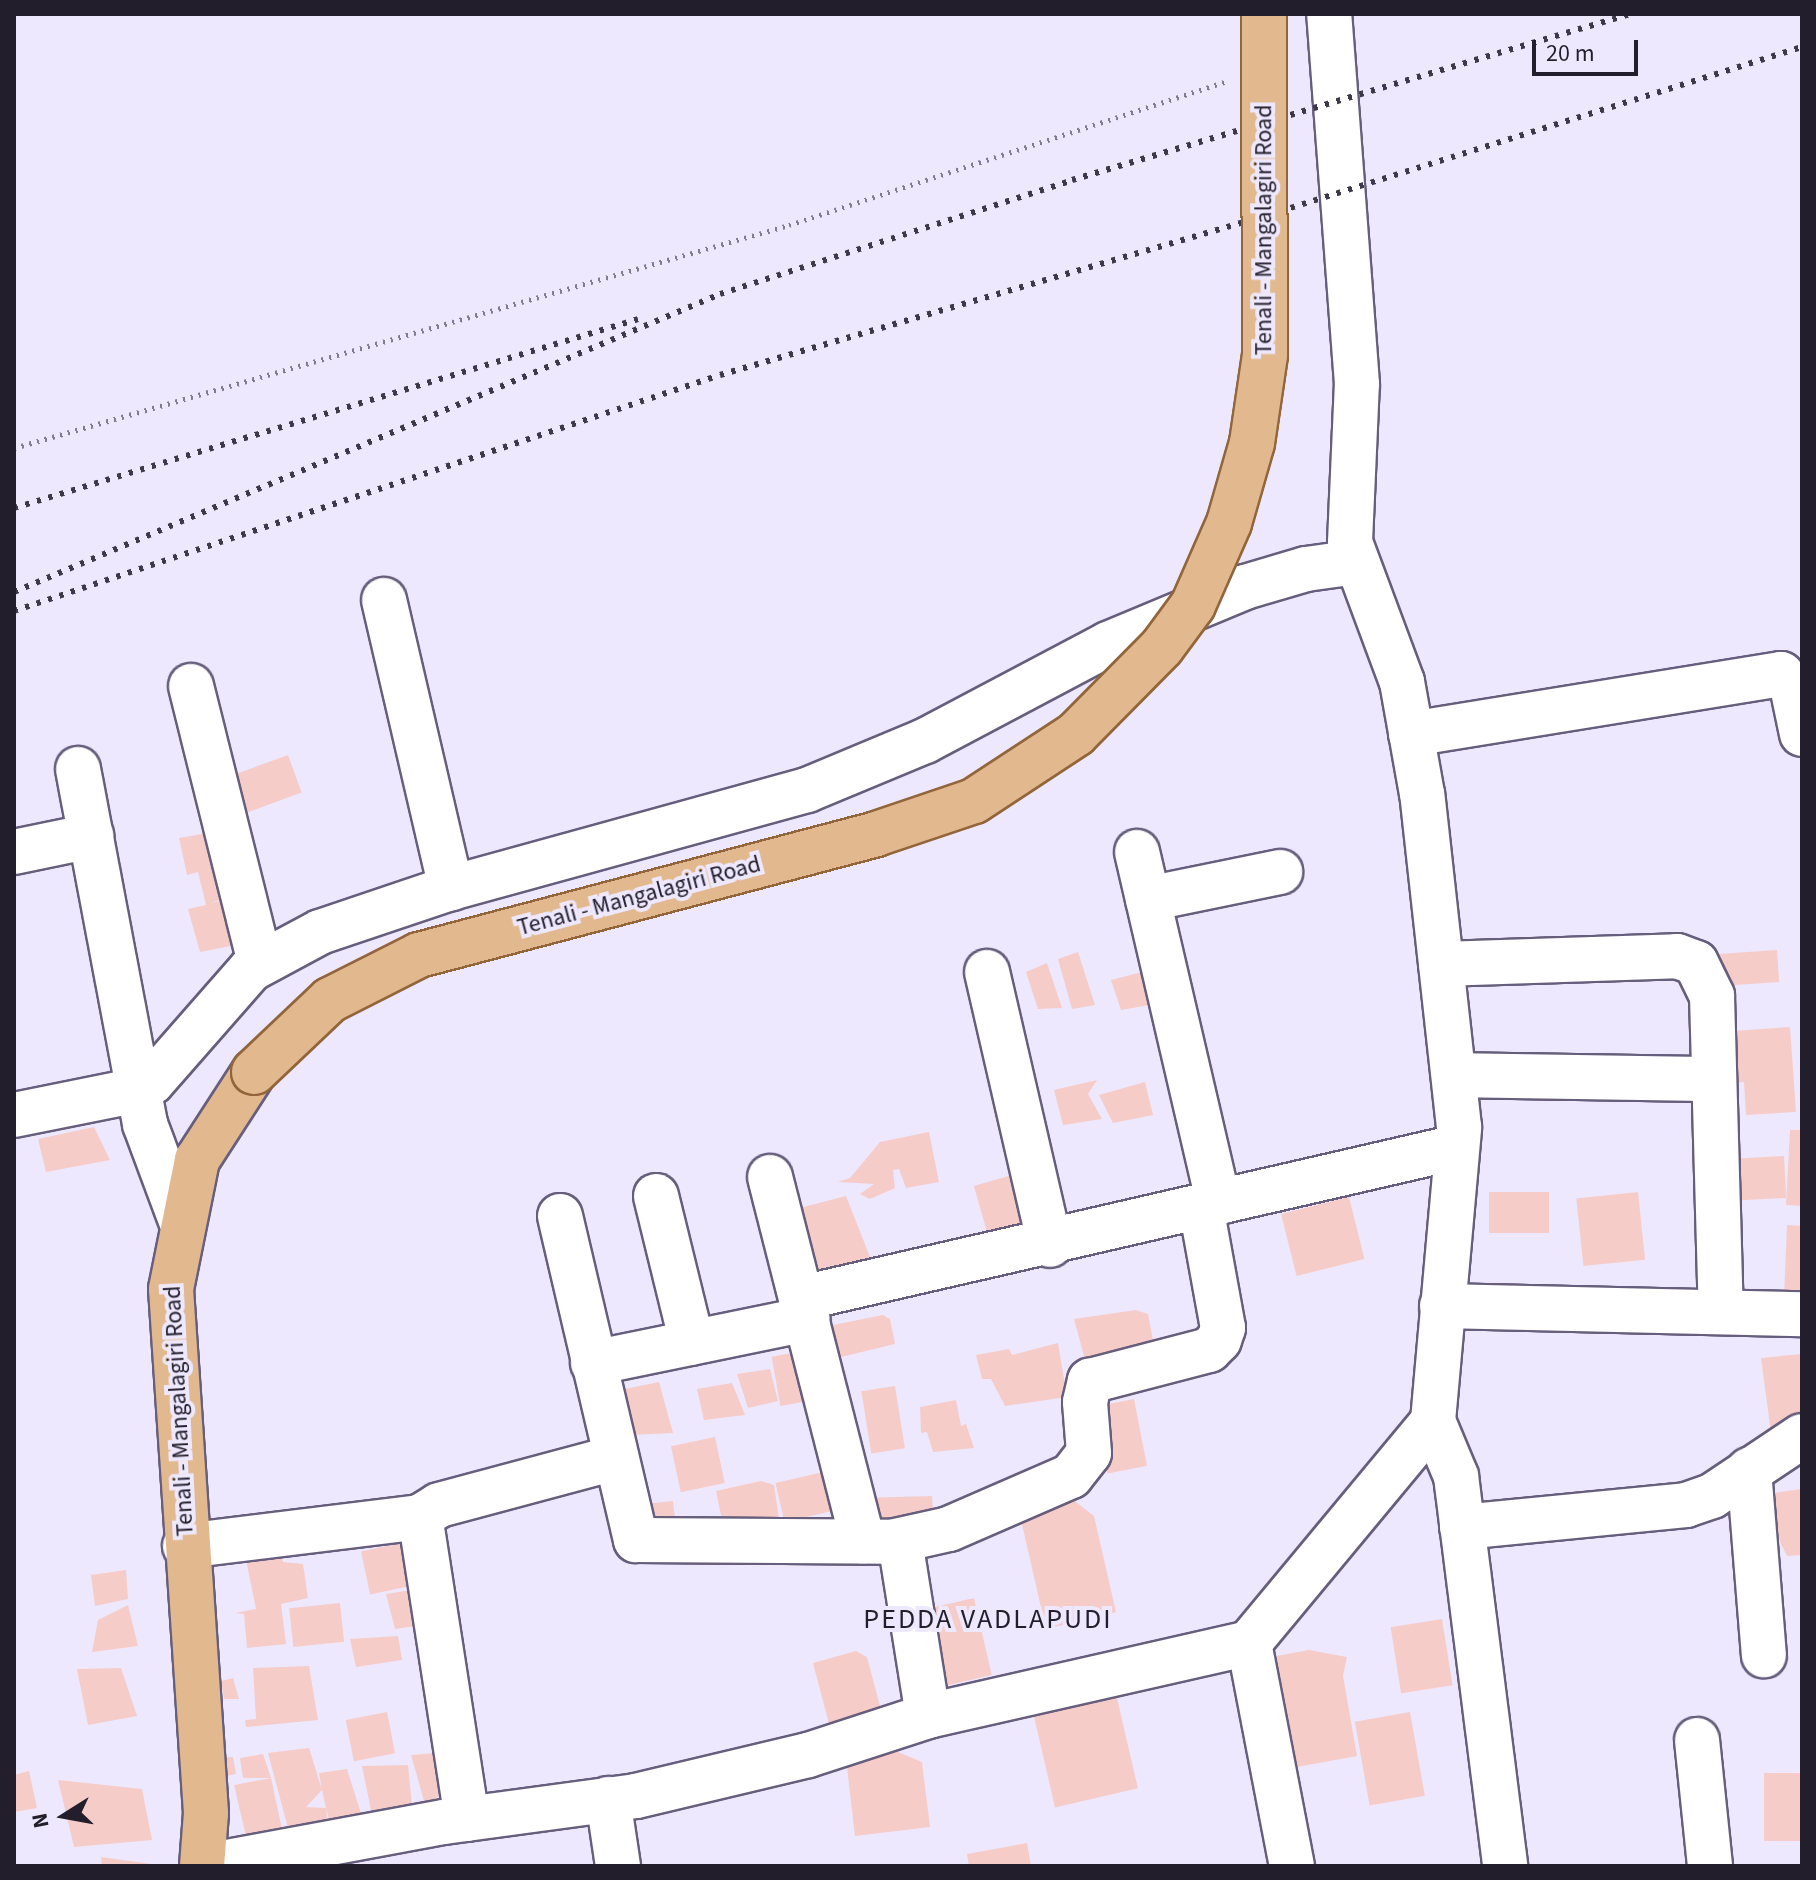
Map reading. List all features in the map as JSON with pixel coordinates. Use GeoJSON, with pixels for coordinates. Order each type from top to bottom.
{"type":"FeatureCollection","features":[{"type":"Feature","properties":{"kind":"main road","name":"Tenali - Mangalagiri Road"},"geometry":{"type":"LineString","coordinates":[[204,1866],[206,1813],[185,1546],[171,1289],[181,1221],[197,1160],[254,1072],[330,1000],[419,955],[876,834],[974,801],[1076,734],[1162,647],[1193,605],[1217,550],[1252,443],[1265,355],[1264,14]]}},
{"type":"Feature","properties":{"kind":"street"},"geometry":{"type":"LineString","coordinates":[[1329,14],[1357,384],[1348,503],[1357,562],[1402,682],[1454,1075],[1457,1147],[1433,1421],[1456,1476],[1505,1866]]}},
{"type":"Feature","properties":{"kind":"street"},"geometry":{"type":"LineString","coordinates":[[14,1115],[138,1090],[152,1082],[224,995],[260,963],[320,932],[451,888],[835,780],[1025,691],[1108,644],[1245,587],[1306,569],[1357,562]]}},
{"type":"Feature","properties":{"kind":"street"},"geometry":{"type":"LineString","coordinates":[[384,600],[451,888]]}},
{"type":"Feature","properties":{"kind":"street"},"geometry":{"type":"LineString","coordinates":[[1411,734],[1781,674],[1792,686],[1802,734]]}},
{"type":"Feature","properties":{"kind":"street"},"geometry":{"type":"LineString","coordinates":[[191,686],[260,963]]}},
{"type":"Feature","properties":{"kind":"street"},"geometry":{"type":"LineString","coordinates":[[78,769],[138,1090],[154,1153],[181,1221]]}},
{"type":"Feature","properties":{"kind":"street"},"geometry":{"type":"LineString","coordinates":[[14,852],[91,836]]}},
{"type":"Feature","properties":{"kind":"street"},"geometry":{"type":"LineString","coordinates":[[560,1216],[614,1458],[636,1540],[882,1541],[949,1529],[1071,1476],[1089,1453],[1085,1402],[1090,1381],[1209,1350],[1219,1340],[1223,1328],[1210,1205],[1137,852]]}},
{"type":"Feature","properties":{"kind":"street"},"geometry":{"type":"LineString","coordinates":[[1148,899],[1280,872]]}},
{"type":"Feature","properties":{"kind":"street"},"geometry":{"type":"LineString","coordinates":[[1441,964],[1677,956],[1696,963],[1712,996],[1721,1312]]}},
{"type":"Feature","properties":{"kind":"street"},"geometry":{"type":"LineString","coordinates":[[987,972],[1050,1245]]}},
{"type":"Feature","properties":{"kind":"street"},"geometry":{"type":"LineString","coordinates":[[1454,1075],[1714,1079]]}},
{"type":"Feature","properties":{"kind":"street"},"geometry":{"type":"LineString","coordinates":[[593,1363],[692,1343],[805,1309],[1050,1245],[1457,1147]]}},
{"type":"Feature","properties":{"kind":"street"},"geometry":{"type":"LineString","coordinates":[[770,1177],[805,1309],[882,1541],[928,1716]]}},
{"type":"Feature","properties":{"kind":"street"},"geometry":{"type":"LineString","coordinates":[[656,1196],[692,1343]]}},
{"type":"Feature","properties":{"kind":"street"},"geometry":{"type":"LineString","coordinates":[[1442,1306],[1802,1314]]}},
{"type":"Feature","properties":{"kind":"street"},"geometry":{"type":"LineString","coordinates":[[204,1866],[467,1819],[608,1799],[808,1755],[928,1716],[1249,1643],[1433,1421]]}},
{"type":"Feature","properties":{"kind":"street"},"geometry":{"type":"LineString","coordinates":[[1462,1527],[1686,1505],[1712,1496],[1802,1436]]}},
{"type":"Feature","properties":{"kind":"street"},"geometry":{"type":"LineString","coordinates":[[185,1546],[377,1518],[420,1517],[439,1505],[614,1458]]}},
{"type":"Feature","properties":{"kind":"street"},"geometry":{"type":"LineString","coordinates":[[1749,1470],[1764,1655]]}},
{"type":"Feature","properties":{"kind":"street"},"geometry":{"type":"LineString","coordinates":[[420,1517],[467,1819]]}},
{"type":"Feature","properties":{"kind":"street"},"geometry":{"type":"LineString","coordinates":[[1249,1643],[1292,1866]]}},
{"type":"Feature","properties":{"kind":"street"},"geometry":{"type":"LineString","coordinates":[[1697,1740],[1710,1866]]}},
{"type":"Feature","properties":{"kind":"street"},"geometry":{"type":"LineString","coordinates":[[608,1799],[618,1866]]}},
{"type":"Feature","properties":{"kind":"path"},"geometry":{"type":"LineString","coordinates":[[14,448],[789,225],[1233,78]]}},
{"type":"Feature","properties":{"kind":"building"},"geometry":{"type":"Polygon","coordinates":[[[288,755],[302,793],[247,812],[233,775],[288,755]]]}},
{"type":"Feature","properties":{"kind":"building"},"geometry":{"type":"Polygon","coordinates":[[[214,832],[228,897],[210,903],[225,900],[231,946],[200,952],[188,909],[206,905],[198,872],[187,875],[179,838],[214,832]]]}},
{"type":"Feature","properties":{"kind":"building"},"geometry":{"type":"Polygon","coordinates":[[[1777,950],[1779,982],[1713,987],[1711,955],[1777,950]]]}},
{"type":"Feature","properties":{"kind":"building"},"geometry":{"type":"Polygon","coordinates":[[[1078,952],[1095,1005],[1072,1009],[1058,959],[1078,952]]]}},
{"type":"Feature","properties":{"kind":"building"},"geometry":{"type":"Polygon","coordinates":[[[1047,963],[1062,1008],[1038,1009],[1026,972],[1047,963]]]}},
{"type":"Feature","properties":{"kind":"building"},"geometry":{"type":"Polygon","coordinates":[[[1146,971],[1155,1004],[1121,1010],[1111,980],[1146,971]]]}},
{"type":"Feature","properties":{"kind":"building"},"geometry":{"type":"Polygon","coordinates":[[[1790,1027],[1796,1112],[1746,1115],[1744,1082],[1722,1084],[1718,1032],[1790,1027]]]}},
{"type":"Feature","properties":{"kind":"building"},"geometry":{"type":"Polygon","coordinates":[[[1097,1080],[1088,1094],[1102,1119],[1063,1125],[1054,1090],[1097,1080]]]}},
{"type":"Feature","properties":{"kind":"building"},"geometry":{"type":"Polygon","coordinates":[[[1145,1082],[1153,1115],[1113,1123],[1099,1095],[1145,1082]]]}},
{"type":"Feature","properties":{"kind":"building"},"geometry":{"type":"Polygon","coordinates":[[[94,1127],[110,1160],[46,1172],[38,1139],[94,1127]]]}},
{"type":"Feature","properties":{"kind":"building"},"geometry":{"type":"Polygon","coordinates":[[[1790,1130],[1802,1130],[1802,1206],[1786,1205],[1790,1130]]]}},
{"type":"Feature","properties":{"kind":"building"},"geometry":{"type":"Polygon","coordinates":[[[929,1132],[939,1182],[906,1188],[899,1169],[893,1170],[895,1188],[870,1199],[860,1194],[874,1184],[838,1182],[850,1178],[880,1142],[929,1132]]]}},
{"type":"Feature","properties":{"kind":"building"},"geometry":{"type":"Polygon","coordinates":[[[1784,1156],[1786,1198],[1735,1201],[1733,1159],[1784,1156]]]}},
{"type":"Feature","properties":{"kind":"building"},"geometry":{"type":"Polygon","coordinates":[[[1019,1173],[1036,1231],[990,1244],[974,1186],[1019,1173]]]}},
{"type":"Feature","properties":{"kind":"building"},"geometry":{"type":"Polygon","coordinates":[[[1489,1192],[1549,1192],[1549,1233],[1489,1233],[1489,1192]]]}},
{"type":"Feature","properties":{"kind":"building"},"geometry":{"type":"Polygon","coordinates":[[[1638,1192],[1645,1260],[1583,1266],[1576,1198],[1638,1192]]]}},
{"type":"Feature","properties":{"kind":"building"},"geometry":{"type":"Polygon","coordinates":[[[846,1196],[872,1262],[808,1278],[792,1210],[846,1196]]]}},
{"type":"Feature","properties":{"kind":"building"},"geometry":{"type":"Polygon","coordinates":[[[1349,1197],[1364,1259],[1297,1276],[1281,1214],[1349,1197]]]}},
{"type":"Feature","properties":{"kind":"building"},"geometry":{"type":"Polygon","coordinates":[[[1787,1225],[1802,1226],[1802,1298],[1784,1297],[1787,1225]]]}},
{"type":"Feature","properties":{"kind":"building"},"geometry":{"type":"Polygon","coordinates":[[[1136,1310],[1148,1314],[1157,1362],[1088,1371],[1074,1319],[1136,1310]]]}},
{"type":"Feature","properties":{"kind":"building"},"geometry":{"type":"Polygon","coordinates":[[[883,1315],[890,1319],[895,1344],[837,1358],[818,1328],[883,1315]]]}},
{"type":"Feature","properties":{"kind":"building"},"geometry":{"type":"Polygon","coordinates":[[[1058,1343],[1067,1397],[1005,1406],[991,1379],[982,1379],[976,1355],[1009,1349],[1012,1355],[1058,1343]]]}},
{"type":"Feature","properties":{"kind":"building"},"geometry":{"type":"Polygon","coordinates":[[[815,1349],[824,1398],[780,1406],[772,1357],[815,1349]]]}},
{"type":"Feature","properties":{"kind":"building"},"geometry":{"type":"Polygon","coordinates":[[[1802,1354],[1802,1425],[1771,1433],[1761,1358],[1802,1354]]]}},
{"type":"Feature","properties":{"kind":"building"},"geometry":{"type":"Polygon","coordinates":[[[770,1369],[778,1401],[748,1408],[737,1374],[770,1369]]]}},
{"type":"Feature","properties":{"kind":"building"},"geometry":{"type":"Polygon","coordinates":[[[659,1382],[673,1433],[631,1435],[620,1390],[659,1382]]]}},
{"type":"Feature","properties":{"kind":"building"},"geometry":{"type":"Polygon","coordinates":[[[732,1383],[745,1415],[704,1420],[697,1389],[732,1383]]]}},
{"type":"Feature","properties":{"kind":"building"},"geometry":{"type":"Polygon","coordinates":[[[895,1386],[905,1448],[871,1454],[861,1391],[895,1386]]]}},
{"type":"Feature","properties":{"kind":"building"},"geometry":{"type":"Polygon","coordinates":[[[1134,1399],[1147,1466],[1108,1473],[1095,1407],[1134,1399]]]}},
{"type":"Feature","properties":{"kind":"building"},"geometry":{"type":"Polygon","coordinates":[[[956,1400],[961,1426],[966,1424],[974,1448],[933,1452],[927,1432],[921,1433],[920,1407],[956,1400]]]}},
{"type":"Feature","properties":{"kind":"building"},"geometry":{"type":"Polygon","coordinates":[[[715,1437],[725,1483],[681,1492],[671,1446],[715,1437]]]}},
{"type":"Feature","properties":{"kind":"building"},"geometry":{"type":"Polygon","coordinates":[[[832,1470],[841,1509],[784,1522],[775,1483],[832,1470]]]}},
{"type":"Feature","properties":{"kind":"building"},"geometry":{"type":"Polygon","coordinates":[[[761,1481],[774,1485],[780,1526],[725,1535],[716,1491],[761,1481]]]}},
{"type":"Feature","properties":{"kind":"building"},"geometry":{"type":"Polygon","coordinates":[[[1802,1489],[1802,1555],[1787,1556],[1780,1542],[1773,1493],[1802,1489]]]}},
{"type":"Feature","properties":{"kind":"building"},"geometry":{"type":"Polygon","coordinates":[[[1067,1495],[1094,1516],[1116,1612],[1046,1629],[1018,1507],[1067,1495]]]}},
{"type":"Feature","properties":{"kind":"building"},"geometry":{"type":"Polygon","coordinates":[[[932,1496],[934,1525],[874,1539],[859,1498],[932,1496]]]}},
{"type":"Feature","properties":{"kind":"building"},"geometry":{"type":"Polygon","coordinates":[[[673,1501],[677,1536],[634,1505],[673,1501]]]}},
{"type":"Feature","properties":{"kind":"building"},"geometry":{"type":"Polygon","coordinates":[[[406,1542],[415,1585],[370,1595],[361,1552],[406,1542]]]}},
{"type":"Feature","properties":{"kind":"building"},"geometry":{"type":"Polygon","coordinates":[[[281,1554],[283,1562],[303,1564],[308,1598],[281,1604],[286,1644],[247,1648],[244,1614],[235,1613],[256,1609],[245,1555],[281,1554]]]}},
{"type":"Feature","properties":{"kind":"building"},"geometry":{"type":"Polygon","coordinates":[[[126,1570],[128,1599],[95,1606],[91,1575],[126,1570]]]}},
{"type":"Feature","properties":{"kind":"building"},"geometry":{"type":"Polygon","coordinates":[[[418,1589],[430,1624],[395,1629],[386,1594],[418,1589]]]}},
{"type":"Feature","properties":{"kind":"building"},"geometry":{"type":"Polygon","coordinates":[[[974,1598],[992,1675],[941,1687],[923,1610],[974,1598]]]}},
{"type":"Feature","properties":{"kind":"building"},"geometry":{"type":"Polygon","coordinates":[[[340,1603],[344,1642],[293,1647],[289,1608],[340,1603]]]}},
{"type":"Feature","properties":{"kind":"building"},"geometry":{"type":"Polygon","coordinates":[[[128,1605],[138,1646],[92,1652],[98,1620],[128,1605]]]}},
{"type":"Feature","properties":{"kind":"building"},"geometry":{"type":"Polygon","coordinates":[[[1442,1619],[1452,1685],[1401,1693],[1391,1627],[1442,1619]]]}},
{"type":"Feature","properties":{"kind":"building"},"geometry":{"type":"Polygon","coordinates":[[[398,1636],[402,1660],[356,1667],[350,1639],[398,1636]]]}},
{"type":"Feature","properties":{"kind":"building"},"geometry":{"type":"Polygon","coordinates":[[[1309,1650],[1347,1657],[1343,1676],[1357,1756],[1280,1770],[1260,1659],[1309,1650]]]}},
{"type":"Feature","properties":{"kind":"building"},"geometry":{"type":"Polygon","coordinates":[[[856,1651],[867,1657],[885,1725],[833,1739],[813,1663],[856,1651]]]}},
{"type":"Feature","properties":{"kind":"building"},"geometry":{"type":"Polygon","coordinates":[[[309,1666],[318,1720],[246,1727],[245,1720],[256,1719],[253,1668],[309,1666]]]}},
{"type":"Feature","properties":{"kind":"building"},"geometry":{"type":"Polygon","coordinates":[[[121,1668],[137,1716],[88,1725],[77,1669],[121,1668]]]}},
{"type":"Feature","properties":{"kind":"building"},"geometry":{"type":"Polygon","coordinates":[[[233,1678],[239,1699],[224,1699],[221,1681],[233,1678]]]}},
{"type":"Feature","properties":{"kind":"building"},"geometry":{"type":"Polygon","coordinates":[[[1114,1685],[1138,1788],[1055,1807],[1031,1704],[1114,1685]]]}},
{"type":"Feature","properties":{"kind":"building"},"geometry":{"type":"Polygon","coordinates":[[[387,1712],[395,1753],[354,1761],[346,1720],[387,1712]]]}},
{"type":"Feature","properties":{"kind":"building"},"geometry":{"type":"Polygon","coordinates":[[[1410,1712],[1425,1796],[1370,1805],[1355,1722],[1410,1712]]]}},
{"type":"Feature","properties":{"kind":"building"},"geometry":{"type":"Polygon","coordinates":[[[309,1748],[322,1790],[306,1807],[326,1808],[329,1834],[292,1843],[268,1753],[309,1748]]]}},
{"type":"Feature","properties":{"kind":"building"},"geometry":{"type":"Polygon","coordinates":[[[450,1752],[453,1792],[435,1798],[441,1813],[428,1815],[411,1755],[450,1752]]]}},
{"type":"Feature","properties":{"kind":"building"},"geometry":{"type":"Polygon","coordinates":[[[898,1752],[922,1762],[930,1827],[855,1836],[846,1759],[898,1752]]]}},
{"type":"Feature","properties":{"kind":"building"},"geometry":{"type":"Polygon","coordinates":[[[263,1754],[271,1778],[243,1778],[240,1758],[263,1754]]]}},
{"type":"Feature","properties":{"kind":"building"},"geometry":{"type":"Polygon","coordinates":[[[233,1757],[236,1774],[222,1777],[214,1758],[233,1757]]]}},
{"type":"Feature","properties":{"kind":"building"},"geometry":{"type":"Polygon","coordinates":[[[408,1765],[413,1816],[374,1825],[362,1766],[408,1765]]]}},
{"type":"Feature","properties":{"kind":"building"},"geometry":{"type":"Polygon","coordinates":[[[347,1769],[364,1823],[331,1827],[319,1773],[347,1769]]]}},
{"type":"Feature","properties":{"kind":"building"},"geometry":{"type":"Polygon","coordinates":[[[29,1771],[37,1808],[14,1812],[14,1775],[29,1771]]]}},
{"type":"Feature","properties":{"kind":"building"},"geometry":{"type":"Polygon","coordinates":[[[1764,1773],[1802,1773],[1802,1841],[1764,1841],[1764,1773]]]}},
{"type":"Feature","properties":{"kind":"building"},"geometry":{"type":"Polygon","coordinates":[[[271,1778],[285,1843],[249,1849],[234,1785],[271,1778]]]}},
{"type":"Feature","properties":{"kind":"building"},"geometry":{"type":"Polygon","coordinates":[[[58,1780],[142,1789],[152,1840],[74,1847],[58,1780]]]}},
{"type":"Feature","properties":{"kind":"building"},"geometry":{"type":"Polygon","coordinates":[[[1027,1843],[1031,1866],[969,1866],[967,1854],[1027,1843]]]}},
{"type":"Feature","properties":{"kind":"building"},"geometry":{"type":"Polygon","coordinates":[[[101,1857],[152,1864],[152,1866],[102,1866],[101,1857]]]}},
{"type":"Feature","properties":{"kind":"railway"},"geometry":{"type":"LineString","coordinates":[[14,592],[720,294],[1072,180],[1630,14]]}},
{"type":"Feature","properties":{"kind":"railway"},"geometry":{"type":"LineString","coordinates":[[14,611],[720,375],[1268,215],[1802,47]]}},
{"type":"Feature","properties":{"kind":"railway"},"geometry":{"type":"LineString","coordinates":[[14,508],[638,319]]}},
{"type":"Feature","properties":{"kind":"district","name":"PEDDA VADLAPUDI"},"geometry":{"type":"Point","coordinates":[988,1619]}}]}
